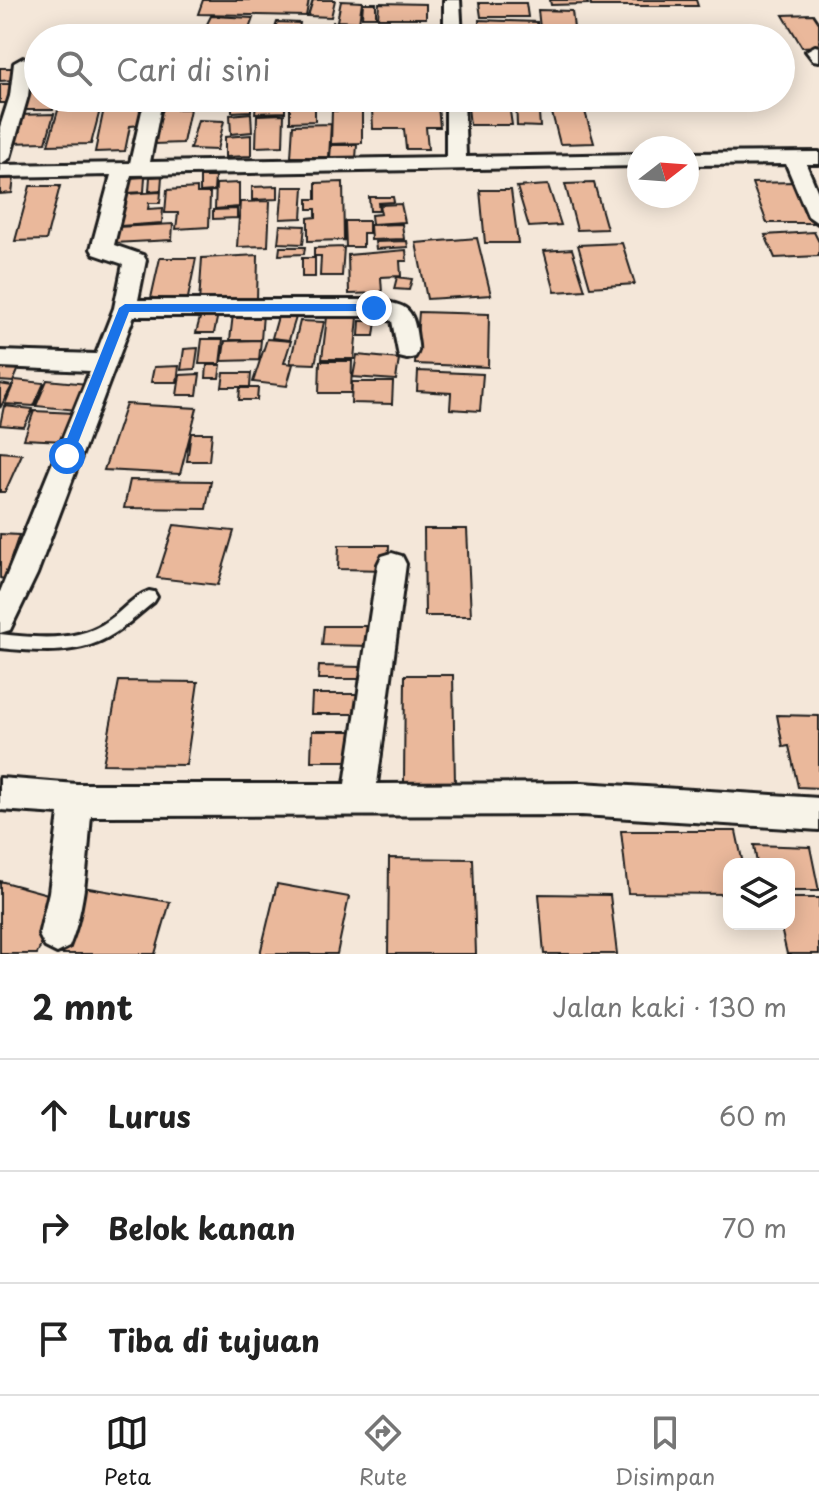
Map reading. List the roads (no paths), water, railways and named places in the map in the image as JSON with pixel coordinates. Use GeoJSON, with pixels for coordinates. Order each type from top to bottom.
{"type":"FeatureCollection","features":[{"type":"Feature","properties":{"kind":"street"},"geometry":{"type":"LineString","coordinates":[[452,0],[453,24]]}},
{"type":"Feature","properties":{"kind":"street"},"geometry":{"type":"LineString","coordinates":[[0,158],[19,96],[23,63]]}},
{"type":"Feature","properties":{"kind":"street"},"geometry":{"type":"LineString","coordinates":[[0,621],[23,574],[125,308],[135,272],[135,260],[102,249],[151,112]]}},
{"type":"Feature","properties":{"kind":"street"},"geometry":{"type":"LineString","coordinates":[[455,112],[456,165]]}},
{"type":"Feature","properties":{"kind":"street"},"geometry":{"type":"LineString","coordinates":[[793,158],[818,216]]}},
{"type":"Feature","properties":{"kind":"street"},"geometry":{"type":"LineString","coordinates":[[699,159],[819,158]]}},
{"type":"Feature","properties":{"kind":"street"},"geometry":{"type":"LineString","coordinates":[[0,171],[627,160]]}},
{"type":"Feature","properties":{"kind":"street"},"geometry":{"type":"LineString","coordinates":[[125,308],[374,308],[394,311],[403,317],[407,351]]}},
{"type":"Feature","properties":{"kind":"street"},"geometry":{"type":"LineString","coordinates":[[0,359],[105,363]]}},
{"type":"Feature","properties":{"kind":"street"},"geometry":{"type":"LineString","coordinates":[[359,799],[392,564]]}},
{"type":"Feature","properties":{"kind":"street"},"geometry":{"type":"LineString","coordinates":[[0,794],[77,800],[582,799],[819,814]]}},
{"type":"Feature","properties":{"kind":"street"},"geometry":{"type":"LineString","coordinates":[[57,935],[66,892],[77,800]]}},
{"type":"Feature","properties":{"kind":"lane"},"geometry":{"type":"LineString","coordinates":[[0,641],[64,644],[83,640],[104,632],[149,597]]}}]}
